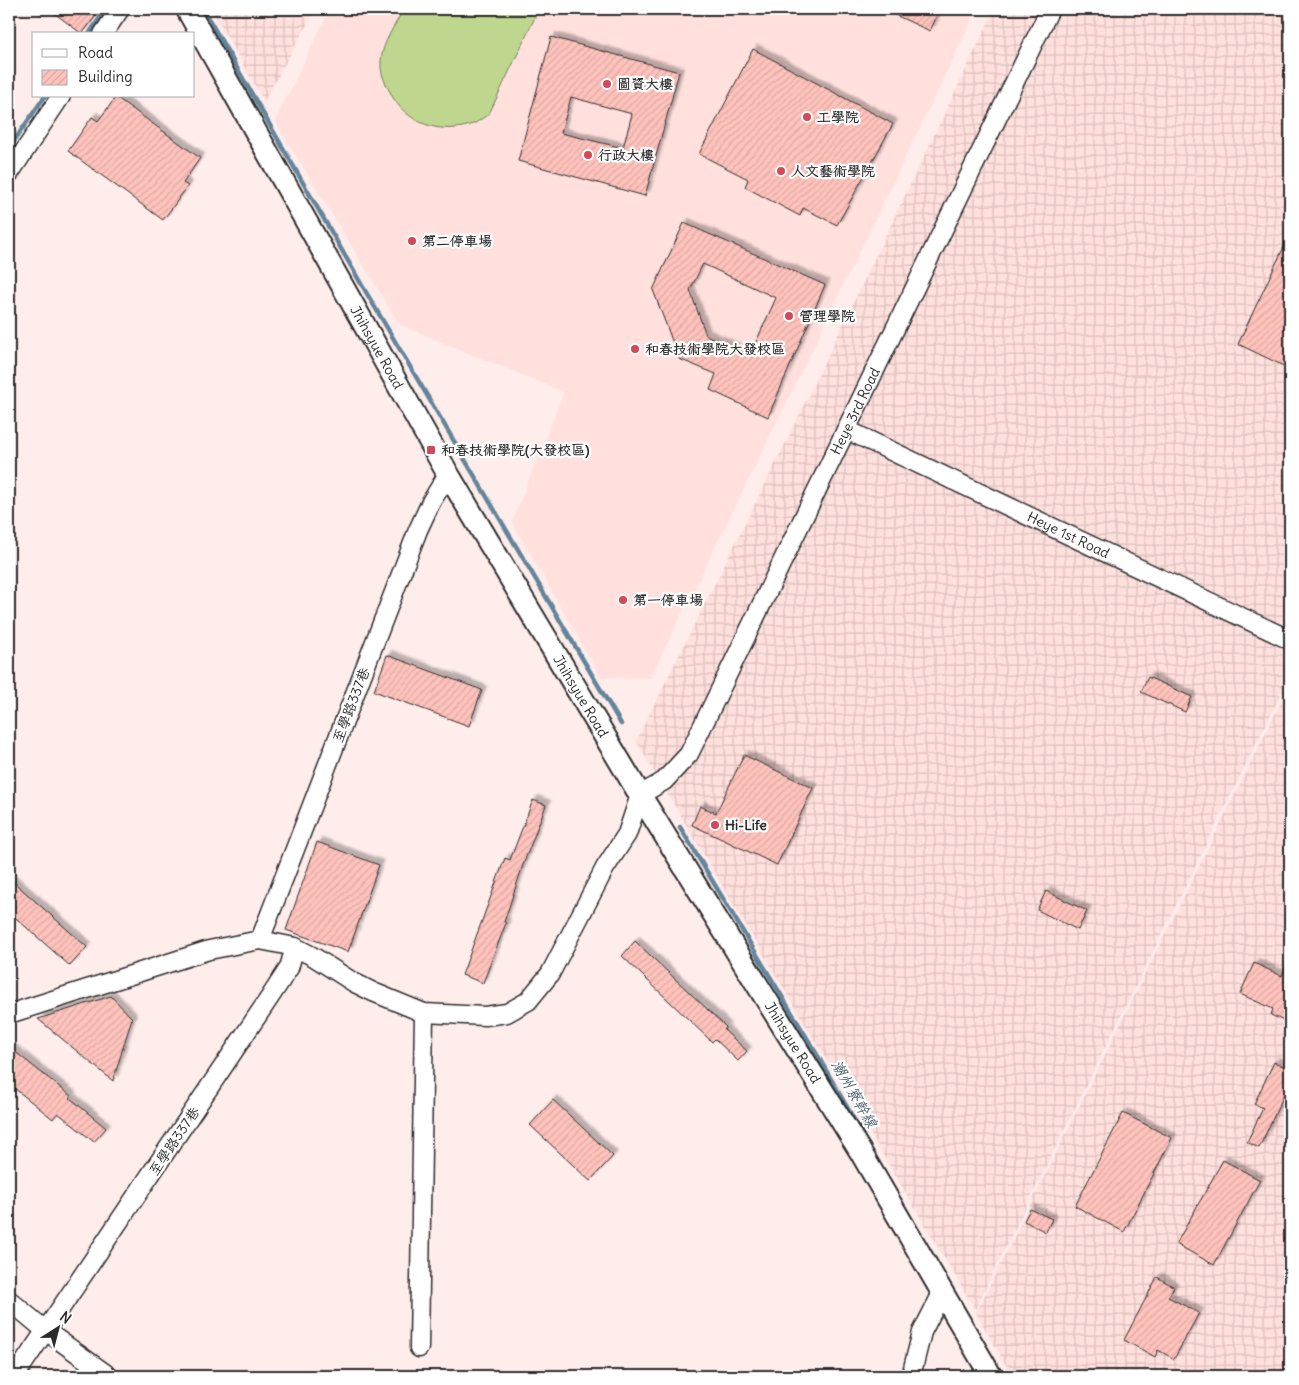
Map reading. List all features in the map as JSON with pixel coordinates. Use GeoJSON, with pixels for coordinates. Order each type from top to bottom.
{"type":"FeatureCollection","features":[{"type":"Feature","properties":{"kind":"street"},"geometry":{"type":"LineString","coordinates":[[104,32],[120,9]]}},
{"type":"Feature","properties":{"kind":"street","name":"Jhihsyue Road"},"geometry":{"type":"LineString","coordinates":[[187,9],[448,474],[640,795],[860,1152],[991,1376]]}},
{"type":"Feature","properties":{"kind":"street","name":"Heye 3rd Road"},"geometry":{"type":"LineString","coordinates":[[640,795],[664,782],[689,754],[1050,9]]}},
{"type":"Feature","properties":{"kind":"street"},"geometry":{"type":"LineString","coordinates":[[9,174],[60,98]]}},
{"type":"Feature","properties":{"kind":"street","name":"Heye 1st Road"},"geometry":{"type":"LineString","coordinates":[[847,430],[1290,640]]}},
{"type":"Feature","properties":{"kind":"street","name":"至學路337巷"},"geometry":{"type":"LineString","coordinates":[[260,940],[418,530],[431,502],[448,474]]}},
{"type":"Feature","properties":{"kind":"street"},"geometry":{"type":"LineString","coordinates":[[9,1014],[209,950],[260,940],[295,947],[353,982],[424,1013],[485,1016],[507,1013],[528,1001],[550,974],[605,868],[627,834],[640,795]]}},
{"type":"Feature","properties":{"kind":"street","name":"至學路337巷"},"geometry":{"type":"LineString","coordinates":[[15,1376],[289,968],[295,947]]}},
{"type":"Feature","properties":{"kind":"street"},"geometry":{"type":"LineString","coordinates":[[419,1348],[424,1013]]}},
{"type":"Feature","properties":{"kind":"street"},"geometry":{"type":"LineString","coordinates":[[911,1376],[922,1332],[942,1293]]}},
{"type":"Feature","properties":{"kind":"street"},"geometry":{"type":"LineString","coordinates":[[9,1300],[46,1331],[109,1376]]}},
{"type":"Feature","properties":{"kind":"shaded area"},"geometry":{"type":"Polygon","coordinates":[[[211,9],[316,9],[264,101],[211,9]]]}},
{"type":"Feature","properties":{"kind":"shaded area","name":"和春技術學院大發校區"},"geometry":{"type":"Polygon","coordinates":[[[330,9],[977,9],[774,428],[650,678],[601,677],[512,522],[564,392],[400,325],[275,121],[330,9]]]}},
{"type":"Feature","properties":{"kind":"shaded area"},"geometry":{"type":"Polygon","coordinates":[[[995,9],[1290,9],[1290,683],[1287,682],[975,1309],[636,741],[788,438],[995,9]]]}},
{"type":"Feature","properties":{"kind":"shaded area"},"geometry":{"type":"Polygon","coordinates":[[[1286,692],[1290,694],[1290,1376],[1012,1376],[976,1313],[1286,692]]]}},
{"type":"Feature","properties":{"kind":"green space"},"geometry":{"type":"Polygon","coordinates":[[[404,9],[539,9],[489,114],[475,123],[461,127],[437,127],[415,119],[398,104],[383,78],[381,61],[386,41],[404,9]]]}},
{"type":"Feature","properties":{"kind":"building"},"geometry":{"type":"Polygon","coordinates":[[[49,9],[101,9],[84,32],[79,32],[49,9]]]}},
{"type":"Feature","properties":{"kind":"building"},"geometry":{"type":"Polygon","coordinates":[[[882,9],[940,9],[930,31],[882,9]]]}},
{"type":"Feature","properties":{"kind":"building"},"geometry":{"type":"Polygon","coordinates":[[[551,37],[679,72],[645,196],[518,161],[551,37]],[[571,97],[561,133],[623,148],[632,114],[571,97]]]}},
{"type":"Feature","properties":{"kind":"building"},"geometry":{"type":"Polygon","coordinates":[[[753,49],[893,124],[837,225],[803,208],[800,216],[745,187],[748,179],[699,154],[753,49]]]}},
{"type":"Feature","properties":{"kind":"building"},"geometry":{"type":"Polygon","coordinates":[[[115,98],[117,98],[200,158],[183,183],[188,186],[163,220],[68,151],[92,117],[98,121],[115,98]]]}},
{"type":"Feature","properties":{"kind":"building","name":"管理學院"},"geometry":{"type":"Polygon","coordinates":[[[684,223],[825,285],[768,417],[710,390],[716,374],[679,359],[653,290],[684,223]],[[703,264],[690,290],[706,335],[750,355],[776,298],[703,264]]]}},
{"type":"Feature","properties":{"kind":"building"},"geometry":{"type":"Polygon","coordinates":[[[1290,234],[1290,369],[1238,344],[1290,234]]]}},
{"type":"Feature","properties":{"kind":"building"},"geometry":{"type":"Polygon","coordinates":[[[387,655],[482,690],[469,726],[374,691],[387,655]]]}},
{"type":"Feature","properties":{"kind":"building"},"geometry":{"type":"Polygon","coordinates":[[[1148,677],[1192,697],[1185,712],[1141,692],[1148,677]]]}},
{"type":"Feature","properties":{"kind":"building"},"geometry":{"type":"Polygon","coordinates":[[[744,755],[813,788],[777,865],[692,825],[700,806],[716,813],[744,755]]]}},
{"type":"Feature","properties":{"kind":"building"},"geometry":{"type":"Polygon","coordinates":[[[533,800],[546,805],[523,865],[504,922],[506,923],[483,983],[462,975],[505,858],[510,860],[533,800]]]}},
{"type":"Feature","properties":{"kind":"building"},"geometry":{"type":"Polygon","coordinates":[[[317,842],[379,865],[348,952],[286,930],[317,842]]]}},
{"type":"Feature","properties":{"kind":"building"},"geometry":{"type":"Polygon","coordinates":[[[9,878],[87,947],[70,966],[9,912],[9,878]]]}},
{"type":"Feature","properties":{"kind":"building"},"geometry":{"type":"Polygon","coordinates":[[[1046,891],[1087,911],[1078,930],[1037,910],[1046,891]]]}},
{"type":"Feature","properties":{"kind":"building"},"geometry":{"type":"Polygon","coordinates":[[[635,941],[726,1027],[724,1030],[747,1051],[738,1061],[715,1039],[712,1042],[622,956],[635,941]]]}},
{"type":"Feature","properties":{"kind":"building"},"geometry":{"type":"Polygon","coordinates":[[[1290,957],[1290,1024],[1271,1015],[1273,1009],[1240,994],[1254,963],[1282,976],[1290,957]]]}},
{"type":"Feature","properties":{"kind":"building"},"geometry":{"type":"Polygon","coordinates":[[[111,996],[132,1018],[113,1081],[38,1019],[111,996]]]}},
{"type":"Feature","properties":{"kind":"building"},"geometry":{"type":"Polygon","coordinates":[[[9,1047],[71,1096],[70,1098],[106,1128],[94,1142],[58,1113],[53,1119],[9,1084],[9,1047]]]}},
{"type":"Feature","properties":{"kind":"building"},"geometry":{"type":"Polygon","coordinates":[[[1274,1062],[1290,1069],[1290,1082],[1259,1148],[1247,1142],[1263,1108],[1254,1104],[1274,1062]]]}},
{"type":"Feature","properties":{"kind":"building"},"geometry":{"type":"Polygon","coordinates":[[[553,1100],[613,1156],[590,1181],[530,1125],[553,1100]]]}},
{"type":"Feature","properties":{"kind":"building"},"geometry":{"type":"Polygon","coordinates":[[[1123,1113],[1172,1138],[1124,1232],[1075,1206],[1123,1113]]]}},
{"type":"Feature","properties":{"kind":"building"},"geometry":{"type":"Polygon","coordinates":[[[1223,1160],[1260,1180],[1214,1265],[1176,1244],[1223,1160]]]}},
{"type":"Feature","properties":{"kind":"building"},"geometry":{"type":"Polygon","coordinates":[[[1030,1209],[1052,1219],[1046,1232],[1024,1221],[1030,1209]]]}},
{"type":"Feature","properties":{"kind":"building"},"geometry":{"type":"Polygon","coordinates":[[[1157,1277],[1174,1287],[1168,1297],[1199,1313],[1174,1359],[1158,1350],[1155,1357],[1124,1340],[1157,1277]]]}},
{"type":"Feature","properties":{"kind":"waterway"},"geometry":{"type":"LineString","coordinates":[[90,32],[106,9]]}},
{"type":"Feature","properties":{"kind":"waterway"},"geometry":{"type":"LineString","coordinates":[[203,9],[363,287],[621,724]]}},
{"type":"Feature","properties":{"kind":"waterway"},"geometry":{"type":"LineString","coordinates":[[9,148],[44,98]]}},
{"type":"Feature","properties":{"kind":"waterway","name":"潮州寮幹線"},"geometry":{"type":"LineString","coordinates":[[680,827],[819,1058],[863,1135]]}},
{"type":"Feature","properties":{"kind":"place","name":"圖資大樓"},"geometry":{"type":"Point","coordinates":[607,84]}},
{"type":"Feature","properties":{"kind":"place","name":"工學院"},"geometry":{"type":"Point","coordinates":[807,117]}},
{"type":"Feature","properties":{"kind":"place","name":"行政大樓"},"geometry":{"type":"Point","coordinates":[588,155]}},
{"type":"Feature","properties":{"kind":"place","name":"人文藝術學院"},"geometry":{"type":"Point","coordinates":[781,171]}},
{"type":"Feature","properties":{"kind":"place","name":"第二停車場"},"geometry":{"type":"Point","coordinates":[412,241]}},
{"type":"Feature","properties":{"kind":"place","name":"管理學院"},"geometry":{"type":"Point","coordinates":[789,316]}},
{"type":"Feature","properties":{"kind":"place","name":"和春技術學院大發校區"},"geometry":{"type":"Point","coordinates":[635,349]}},
{"type":"Feature","properties":{"kind":"place","name":"和春技術學院(大發校區)"},"geometry":{"type":"Point","coordinates":[431,450]}},
{"type":"Feature","properties":{"kind":"place","name":"第一停車場"},"geometry":{"type":"Point","coordinates":[623,600]}},
{"type":"Feature","properties":{"kind":"place","name":"Hi-Life"},"geometry":{"type":"Point","coordinates":[715,825]}}]}
